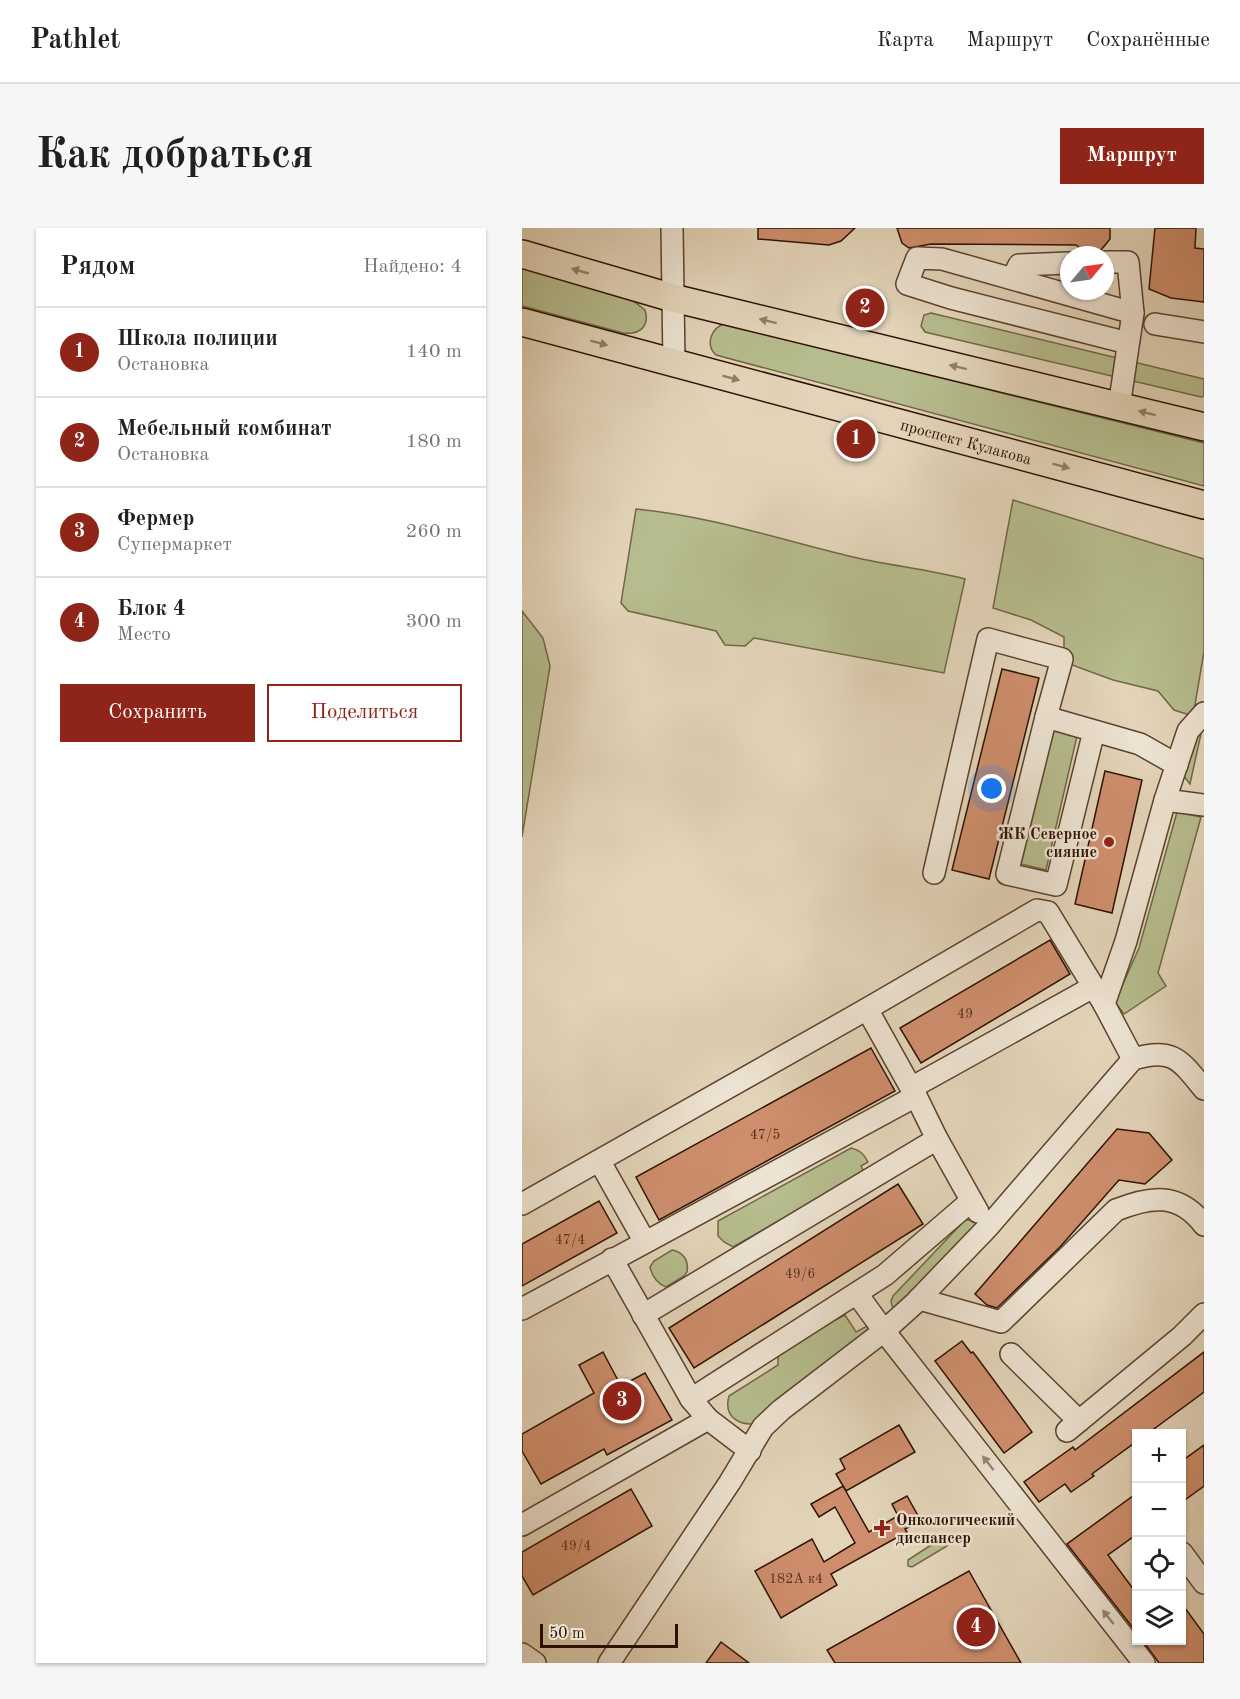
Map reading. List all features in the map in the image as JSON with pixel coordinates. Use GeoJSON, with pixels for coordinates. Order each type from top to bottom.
{"type":"FeatureCollection","features":[{"type":"Feature","properties":{"kind":"main road"},"geometry":{"type":"LineString","coordinates":[[522,254],[673,297],[1204,427]]}},
{"type":"Feature","properties":{"kind":"main road","name":"проспект Кулакова"},"geometry":{"type":"LineString","coordinates":[[522,322],[1204,505]]}},
{"type":"Feature","properties":{"kind":"street"},"geometry":{"type":"LineString","coordinates":[[672,228],[674,363]]}},
{"type":"Feature","properties":{"kind":"street"},"geometry":{"type":"LineString","coordinates":[[1128,343],[951,298],[907,284],[917,258],[942,259],[1133,314]]}},
{"type":"Feature","properties":{"kind":"street"},"geometry":{"type":"LineString","coordinates":[[1114,262],[1128,262],[1133,314],[1119,407]]}},
{"type":"Feature","properties":{"kind":"street"},"geometry":{"type":"LineString","coordinates":[[1013,278],[1019,265],[1060,263]]}},
{"type":"Feature","properties":{"kind":"street"},"geometry":{"type":"LineString","coordinates":[[1155,324],[1204,332]]}},
{"type":"Feature","properties":{"kind":"street"},"geometry":{"type":"LineString","coordinates":[[934,873],[988,639],[1062,659],[1006,873],[1056,885],[1094,730]]}},
{"type":"Feature","properties":{"kind":"street"},"geometry":{"type":"LineString","coordinates":[[522,1309],[913,1092],[1099,996],[1126,941],[1165,800],[1188,731],[1204,713]]}},
{"type":"Feature","properties":{"kind":"street"},"geometry":{"type":"LineString","coordinates":[[1046,717],[1140,744],[1177,765]]}},
{"type":"Feature","properties":{"kind":"street"},"geometry":{"type":"LineString","coordinates":[[1165,800],[1204,805]]}},
{"type":"Feature","properties":{"kind":"street"},"geometry":{"type":"LineString","coordinates":[[522,1204],[600,1162],[1036,910],[1048,912],[1099,996],[1133,1059]]}},
{"type":"Feature","properties":{"kind":"street"},"geometry":{"type":"LineString","coordinates":[[867,1009],[971,1201],[988,1227]]}},
{"type":"Feature","properties":{"kind":"street"},"geometry":{"type":"LineString","coordinates":[[609,1663],[750,1451],[763,1427],[781,1410],[884,1331],[919,1299],[988,1227],[1133,1059],[1152,1053],[1171,1056],[1185,1066],[1204,1089]]}},
{"type":"Feature","properties":{"kind":"street"},"geometry":{"type":"LineString","coordinates":[[643,1314],[937,1139]]}},
{"type":"Feature","properties":{"kind":"street"},"geometry":{"type":"LineString","coordinates":[[600,1162],[645,1242]]}},
{"type":"Feature","properties":{"kind":"street"},"geometry":{"type":"LineString","coordinates":[[919,1299],[1000,1322],[1116,1210],[1138,1201],[1157,1199],[1179,1204],[1197,1217],[1204,1226]]}},
{"type":"Feature","properties":{"kind":"street"},"geometry":{"type":"LineString","coordinates":[[691,1399],[885,1275],[971,1201]]}},
{"type":"Feature","properties":{"kind":"street"},"geometry":{"type":"LineString","coordinates":[[612,1259],[691,1399],[708,1419],[750,1451]]}},
{"type":"Feature","properties":{"kind":"street"},"geometry":{"type":"LineString","coordinates":[[857,1294],[1144,1663]]}},
{"type":"Feature","properties":{"kind":"street"},"geometry":{"type":"LineString","coordinates":[[1011,1353],[1073,1426],[1182,1336],[1204,1314]]}},
{"type":"Feature","properties":{"kind":"street"},"geometry":{"type":"LineString","coordinates":[[522,1525],[708,1419]]}},
{"type":"Feature","properties":{"kind":"street"},"geometry":{"type":"LineString","coordinates":[[1186,1558],[1204,1583]]}},
{"type":"Feature","properties":{"kind":"street"},"geometry":{"type":"LineString","coordinates":[[522,1654],[535,1663]]}},
{"type":"Feature","properties":{"kind":"green space"},"geometry":{"type":"Polygon","coordinates":[[[522,268],[632,300],[645,310],[646,321],[642,329],[634,333],[623,333],[522,306],[522,268]]]}},
{"type":"Feature","properties":{"kind":"green space"},"geometry":{"type":"Polygon","coordinates":[[[931,313],[1204,379],[1204,396],[925,332],[921,326],[924,315],[931,313]]]}},
{"type":"Feature","properties":{"kind":"green space"},"geometry":{"type":"Polygon","coordinates":[[[724,324],[1204,443],[1204,486],[716,355],[711,346],[711,337],[719,326],[724,324]]]}},
{"type":"Feature","properties":{"kind":"green space"},"geometry":{"type":"Polygon","coordinates":[[[1013,500],[1204,559],[1204,652],[1193,716],[1174,710],[1158,691],[1113,680],[1064,662],[1064,637],[1031,620],[993,608],[1013,500]]]}},
{"type":"Feature","properties":{"kind":"green space"},"geometry":{"type":"Polygon","coordinates":[[[636,509],[691,517],[853,557],[965,579],[944,673],[754,638],[745,646],[725,645],[716,631],[628,611],[621,603],[636,509]]]}},
{"type":"Feature","properties":{"kind":"green space"},"geometry":{"type":"Polygon","coordinates":[[[522,611],[543,638],[550,666],[522,837],[522,611]]]}},
{"type":"Feature","properties":{"kind":"green space"},"geometry":{"type":"Polygon","coordinates":[[[1202,729],[1190,784],[1183,775],[1192,740],[1202,729]]]}},
{"type":"Feature","properties":{"kind":"green space"},"geometry":{"type":"Polygon","coordinates":[[[1053,730],[1077,736],[1046,870],[1021,864],[1053,730]]]}},
{"type":"Feature","properties":{"kind":"green space"},"geometry":{"type":"Polygon","coordinates":[[[1177,812],[1201,817],[1158,973],[1166,986],[1124,1014],[1115,1002],[1139,948],[1177,812]]]}},
{"type":"Feature","properties":{"kind":"green space"},"geometry":{"type":"Polygon","coordinates":[[[851,1148],[859,1151],[868,1162],[861,1166],[864,1172],[733,1247],[718,1236],[718,1221],[851,1148]]]}},
{"type":"Feature","properties":{"kind":"green space"},"geometry":{"type":"Polygon","coordinates":[[[965,1220],[976,1220],[978,1224],[897,1311],[892,1306],[893,1296],[965,1220]]]}},
{"type":"Feature","properties":{"kind":"green space"},"geometry":{"type":"Polygon","coordinates":[[[672,1250],[684,1257],[687,1272],[666,1287],[655,1279],[650,1267],[654,1261],[672,1250]]]}},
{"type":"Feature","properties":{"kind":"green space"},"geometry":{"type":"Polygon","coordinates":[[[845,1315],[856,1332],[869,1325],[876,1328],[759,1423],[740,1422],[731,1415],[728,1410],[729,1396],[778,1365],[778,1353],[782,1347],[845,1315]]]}},
{"type":"Feature","properties":{"kind":"green space"},"geometry":{"type":"Polygon","coordinates":[[[942,1538],[948,1542],[947,1546],[912,1567],[908,1566],[908,1560],[942,1538]]]}},
{"type":"Feature","properties":{"kind":"building"},"geometry":{"type":"Polygon","coordinates":[[[758,228],[855,228],[841,241],[829,245],[758,239],[758,228]]]}},
{"type":"Feature","properties":{"kind":"building"},"geometry":{"type":"Polygon","coordinates":[[[897,228],[1110,228],[1110,239],[1104,246],[931,244],[909,248],[902,243],[897,228]]]}},
{"type":"Feature","properties":{"kind":"building"},"geometry":{"type":"Polygon","coordinates":[[[1155,228],[1196,228],[1195,248],[1204,249],[1204,302],[1171,298],[1149,289],[1155,228]]]}},
{"type":"Feature","properties":{"kind":"building"},"geometry":{"type":"Polygon","coordinates":[[[1002,669],[1039,678],[989,879],[952,870],[1002,669]]]}},
{"type":"Feature","properties":{"kind":"building","name":"ЖК Северное сияние"},"geometry":{"type":"Polygon","coordinates":[[[1105,771],[1142,780],[1112,913],[1075,904],[1105,771]]]}},
{"type":"Feature","properties":{"kind":"building"},"geometry":{"type":"Polygon","coordinates":[[[1050,940],[1070,974],[921,1063],[900,1028],[1050,940]]]}},
{"type":"Feature","properties":{"kind":"building"},"geometry":{"type":"Polygon","coordinates":[[[871,1048],[895,1091],[659,1220],[636,1177],[871,1048]]]}},
{"type":"Feature","properties":{"kind":"building"},"geometry":{"type":"Polygon","coordinates":[[[1117,1129],[1149,1133],[1172,1160],[1145,1184],[1119,1180],[1060,1247],[997,1308],[987,1305],[975,1294],[1117,1129]]]}},
{"type":"Feature","properties":{"kind":"building"},"geometry":{"type":"Polygon","coordinates":[[[898,1184],[923,1224],[694,1368],[669,1328],[898,1184]]]}},
{"type":"Feature","properties":{"kind":"building"},"geometry":{"type":"Polygon","coordinates":[[[599,1201],[617,1233],[522,1286],[522,1244],[599,1201]]]}},
{"type":"Feature","properties":{"kind":"building"},"geometry":{"type":"Polygon","coordinates":[[[962,1341],[971,1353],[973,1352],[1032,1432],[1004,1453],[935,1361],[962,1341]]]}},
{"type":"Feature","properties":{"kind":"building"},"geometry":{"type":"Polygon","coordinates":[[[603,1352],[621,1386],[645,1373],[672,1420],[607,1455],[604,1449],[541,1484],[522,1451],[522,1434],[594,1393],[579,1365],[603,1352]]]}},
{"type":"Feature","properties":{"kind":"building"},"geometry":{"type":"Polygon","coordinates":[[[1204,1352],[1204,1392],[1154,1429],[1132,1429],[1132,1445],[1071,1492],[1065,1484],[1039,1502],[1024,1482],[1073,1447],[1075,1450],[1204,1352]]]}},
{"type":"Feature","properties":{"kind":"building"},"geometry":{"type":"Polygon","coordinates":[[[899,1425],[915,1452],[846,1491],[836,1474],[845,1469],[840,1459],[899,1425]]]}},
{"type":"Feature","properties":{"kind":"building"},"geometry":{"type":"Polygon","coordinates":[[[1204,1445],[1204,1486],[1186,1499],[1186,1483],[1186,1458],[1204,1445]]]}},
{"type":"Feature","properties":{"kind":"building"},"geometry":{"type":"Polygon","coordinates":[[[843,1486],[869,1532],[898,1516],[892,1504],[907,1496],[921,1521],[905,1529],[907,1532],[831,1574],[837,1585],[781,1618],[755,1571],[812,1539],[824,1562],[855,1543],[835,1507],[819,1517],[811,1504],[843,1486]]]}},
{"type":"Feature","properties":{"kind":"building"},"geometry":{"type":"Polygon","coordinates":[[[631,1489],[652,1526],[533,1595],[522,1576],[522,1552],[631,1489]]]}},
{"type":"Feature","properties":{"kind":"building"},"geometry":{"type":"Polygon","coordinates":[[[1132,1497],[1132,1538],[1108,1555],[1132,1587],[1132,1627],[1067,1544],[1132,1497]]]}},
{"type":"Feature","properties":{"kind":"building"},"geometry":{"type":"Polygon","coordinates":[[[969,1571],[1021,1663],[835,1663],[827,1650],[969,1571]]]}},
{"type":"Feature","properties":{"kind":"building"},"geometry":{"type":"Polygon","coordinates":[[[1186,1609],[1204,1634],[1204,1663],[1159,1663],[1146,1645],[1186,1645],[1186,1609]]]}},
{"type":"Feature","properties":{"kind":"building"},"geometry":{"type":"Polygon","coordinates":[[[721,1642],[749,1663],[706,1663],[721,1642]]]}},
{"type":"Feature","properties":{"kind":"place","name":"Мебельный комбинат"},"geometry":{"type":"Point","coordinates":[865,308]}},
{"type":"Feature","properties":{"kind":"place","name":"Школа полиции"},"geometry":{"type":"Point","coordinates":[856,439]}},
{"type":"Feature","properties":{"kind":"place","name":"ЖК Северное сияние"},"geometry":{"type":"Point","coordinates":[1109,842]}},
{"type":"Feature","properties":{"kind":"place","name":"Фермер"},"geometry":{"type":"Point","coordinates":[622,1401]}},
{"type":"Feature","properties":{"kind":"place","name":"Онкологический диспансер"},"geometry":{"type":"Point","coordinates":[882,1528]}},
{"type":"Feature","properties":{"kind":"place","name":"Блок 4"},"geometry":{"type":"Point","coordinates":[976,1627]}}]}
